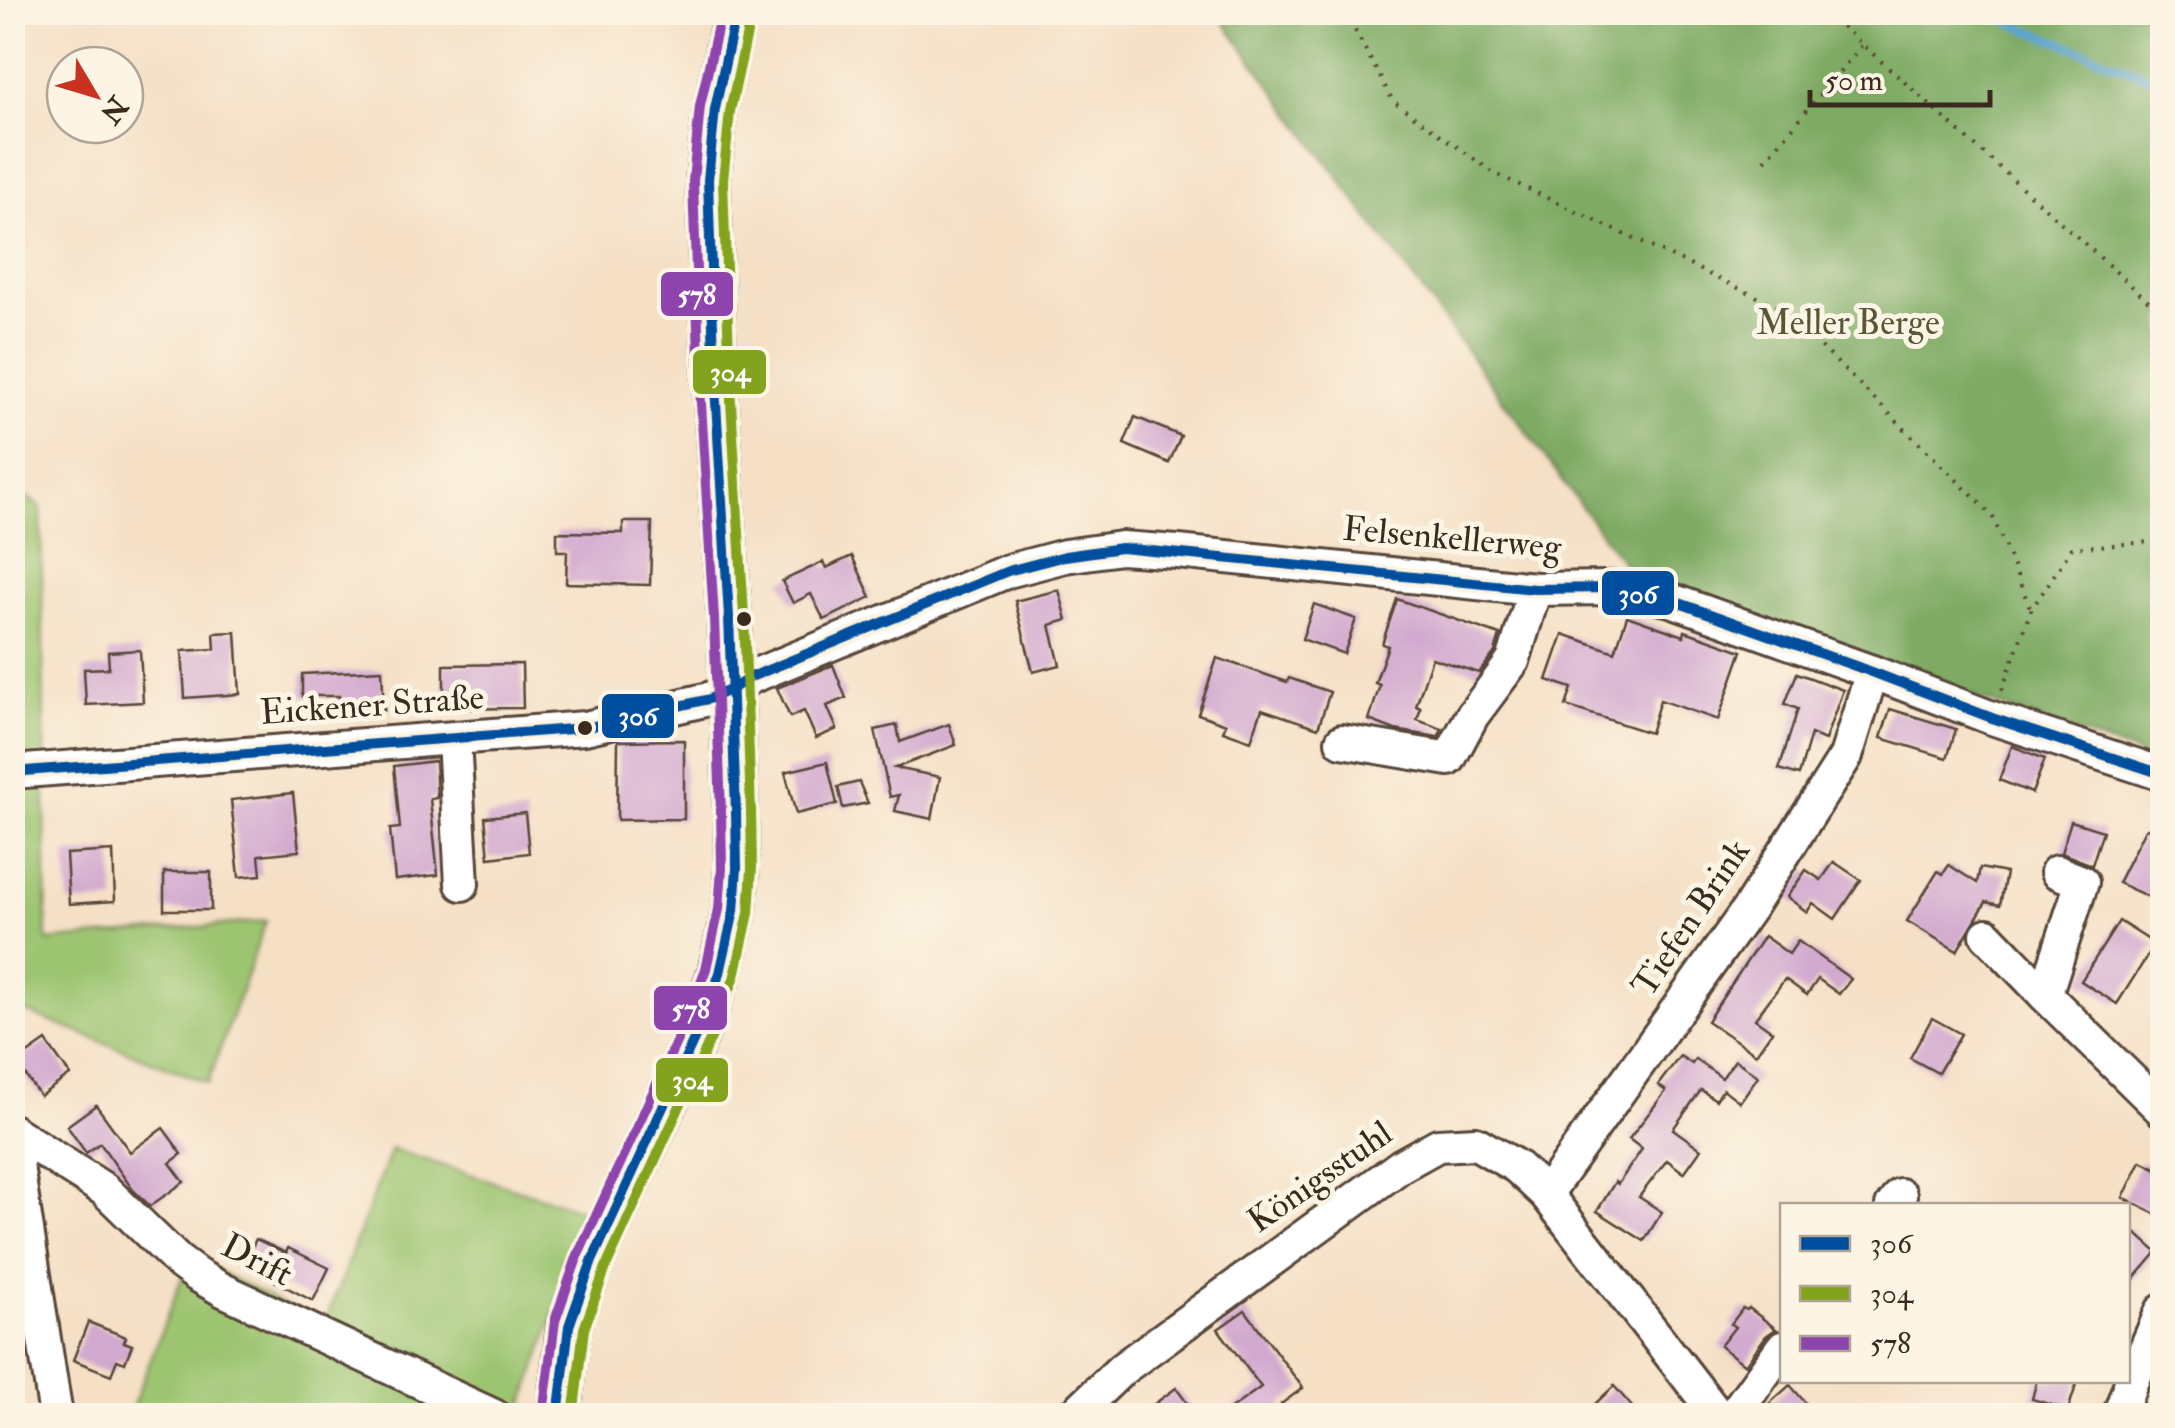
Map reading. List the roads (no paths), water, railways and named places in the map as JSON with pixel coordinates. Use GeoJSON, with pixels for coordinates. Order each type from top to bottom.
{"type":"FeatureCollection","features":[{"type":"Feature","properties":{"kind":"main road"},"geometry":{"type":"LineString","coordinates":[[558,1416],[570,1326],[592,1261],[698,1030],[720,973],[734,911],[737,868],[732,689],[708,180],[716,109],[736,12]]}},
{"type":"Feature","properties":{"kind":"street","name":"Felsenkellerweg"},"geometry":{"type":"LineString","coordinates":[[732,689],[752,676],[1008,571],[1065,556],[1122,548],[1534,589],[1612,588],[1672,600],[1992,718],[2162,774]]}},
{"type":"Feature","properties":{"kind":"street"},"geometry":{"type":"LineString","coordinates":[[1342,741],[1449,759],[1472,716],[1513,660],[1534,589]]}},
{"type":"Feature","properties":{"kind":"street","name":"Tiefen Brink"},"geometry":{"type":"LineString","coordinates":[[1546,1194],[1750,907],[1846,756],[1872,672]]}},
{"type":"Feature","properties":{"kind":"street","name":"Eickener Straße"},"geometry":{"type":"LineString","coordinates":[[12,772],[584,728],[710,699],[732,689]]}},
{"type":"Feature","properties":{"kind":"street"},"geometry":{"type":"LineString","coordinates":[[454,739],[462,884]]}},
{"type":"Feature","properties":{"kind":"street"},"geometry":{"type":"LineString","coordinates":[[2045,995],[2082,882],[2057,872]]}},
{"type":"Feature","properties":{"kind":"street"},"geometry":{"type":"LineString","coordinates":[[1987,935],[2162,1110]]}},
{"type":"Feature","properties":{"kind":"street","name":"Drift"},"geometry":{"type":"LineString","coordinates":[[12,1132],[56,1416]]}},
{"type":"Feature","properties":{"kind":"street","name":"Drift"},"geometry":{"type":"LineString","coordinates":[[12,1132],[105,1190],[196,1275],[494,1416]]}},
{"type":"Feature","properties":{"kind":"street","name":"Königsstuhl"},"geometry":{"type":"LineString","coordinates":[[1073,1416],[1122,1369],[1402,1165],[1438,1145],[1476,1143],[1517,1167],[1546,1194],[1718,1416]]}},
{"type":"Feature","properties":{"kind":"street"},"geometry":{"type":"LineString","coordinates":[[2119,1416],[2162,1312]]}},
{"type":"Feature","properties":{"kind":"street"},"geometry":{"type":"LineString","coordinates":[[1733,1416],[1780,1351]]}},
{"type":"Feature","properties":{"kind":"waterway"},"geometry":{"type":"LineString","coordinates":[[1983,12],[2162,82]]}},
{"type":"Feature","properties":{"kind":"park label","name":"Meller Berge"},"geometry":{"type":"Point","coordinates":[1848,323]}}]}
